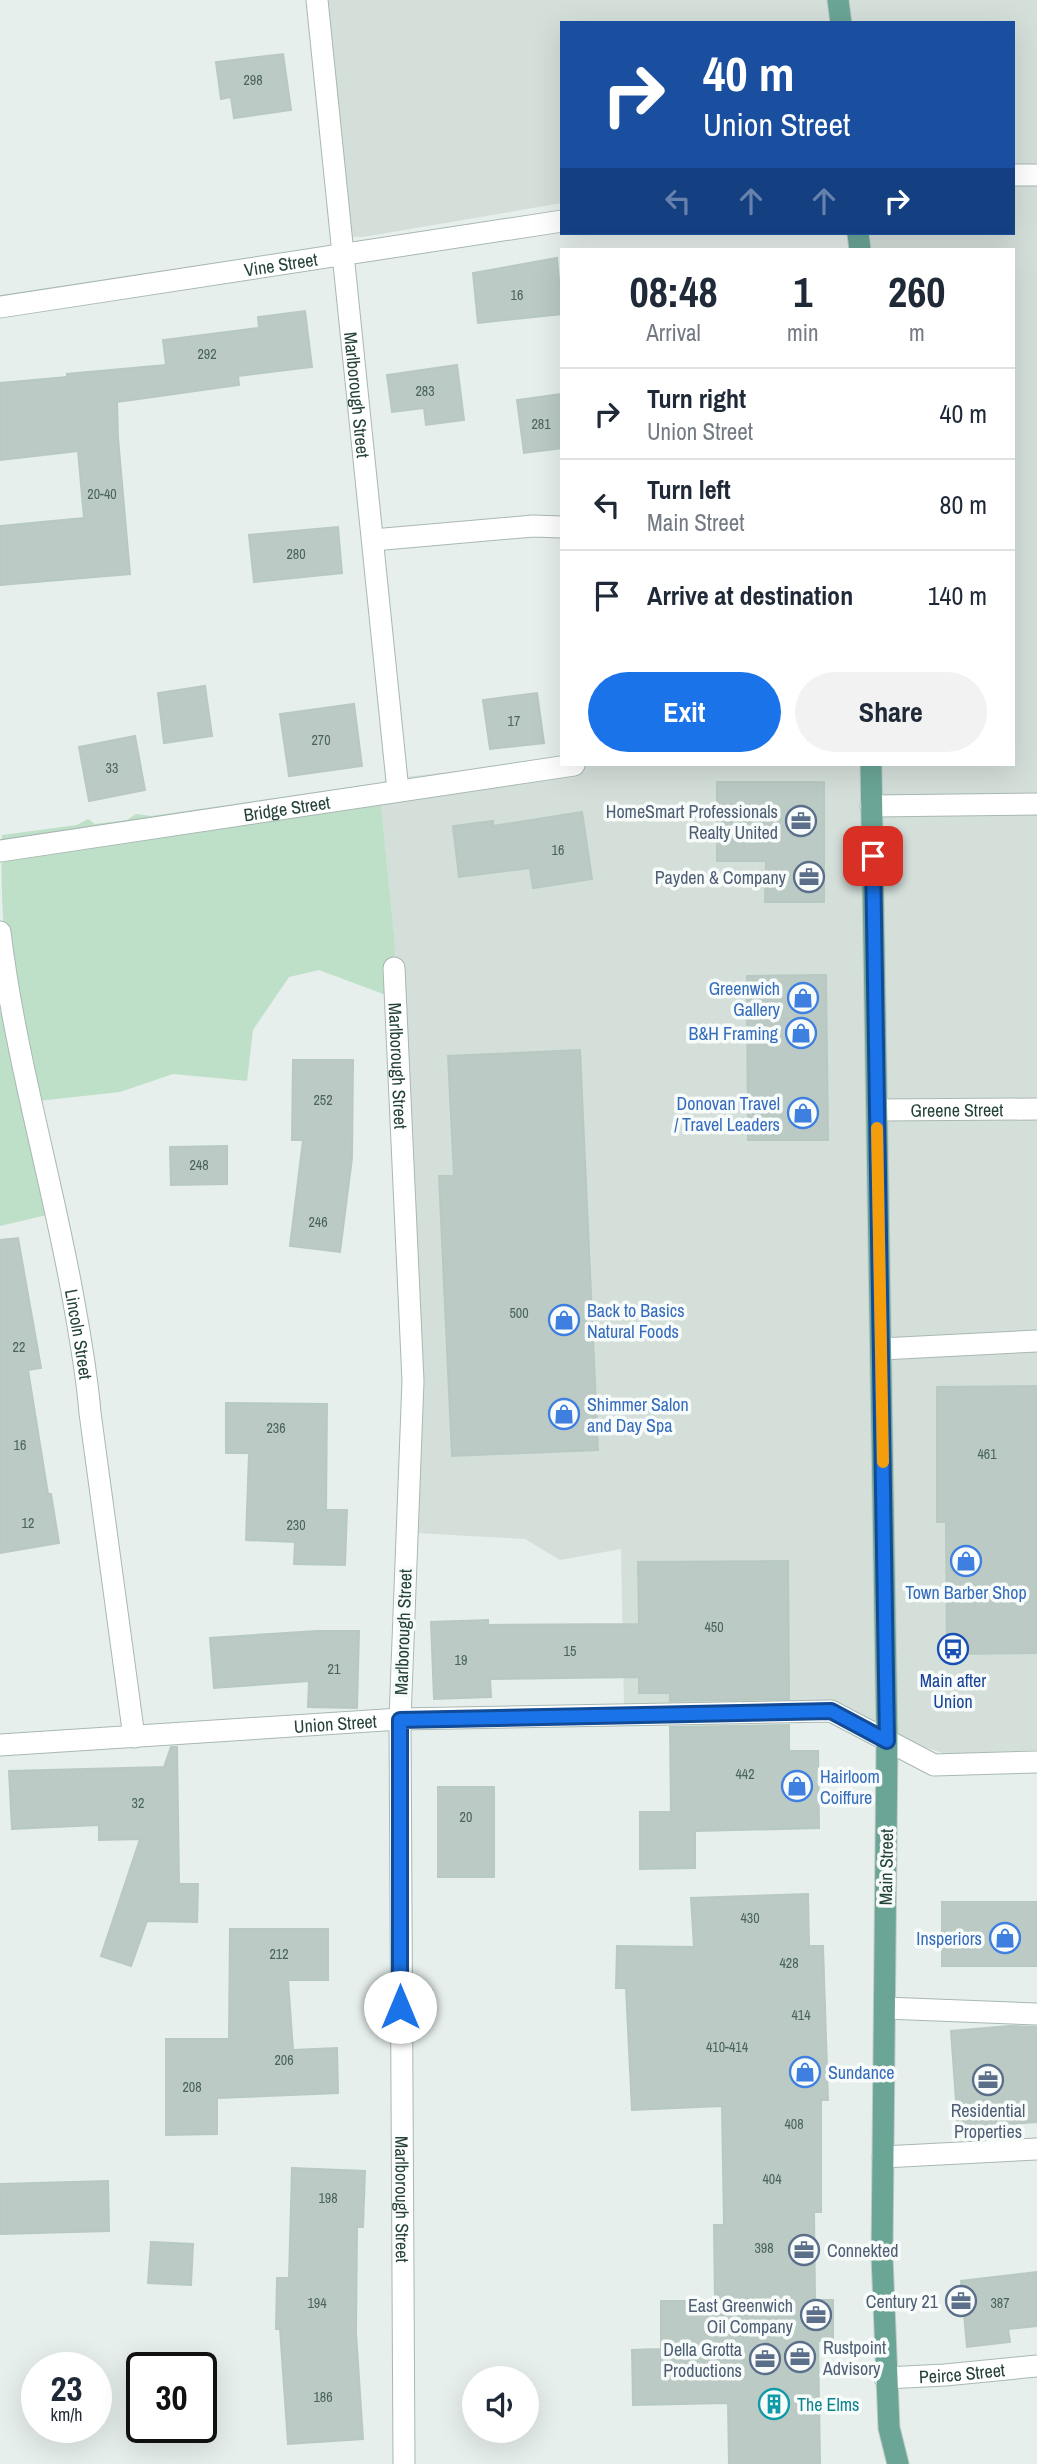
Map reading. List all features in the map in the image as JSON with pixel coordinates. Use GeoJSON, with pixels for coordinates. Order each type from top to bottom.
{"type":"FeatureCollection","features":[{"type":"Feature","properties":{"kind":"main road"},"geometry":{"type":"LineString","coordinates":[[838,0],[841,21]]}},
{"type":"Feature","properties":{"kind":"main road","name":"Main Street"},"geometry":{"type":"LineString","coordinates":[[871,766],[887,1741],[883,2256],[885,2378],[889,2428],[896,2462]]}},
{"type":"Feature","properties":{"kind":"street","name":"Marlborough Street"},"geometry":{"type":"LineString","coordinates":[[317,0],[398,791]]}},
{"type":"Feature","properties":{"kind":"street"},"geometry":{"type":"LineString","coordinates":[[1015,175],[1037,175]]}},
{"type":"Feature","properties":{"kind":"street","name":"Vine Street"},"geometry":{"type":"LineString","coordinates":[[0,307],[560,220]]}},
{"type":"Feature","properties":{"kind":"street"},"geometry":{"type":"LineString","coordinates":[[373,540],[533,526],[560,527]]}},
{"type":"Feature","properties":{"kind":"street","name":"Bridge Street"},"geometry":{"type":"LineString","coordinates":[[0,851],[567,766]]}},
{"type":"Feature","properties":{"kind":"street"},"geometry":{"type":"LineString","coordinates":[[872,806],[1037,803]]}},
{"type":"Feature","properties":{"kind":"street","name":"Lincoln Street"},"geometry":{"type":"LineString","coordinates":[[0,932],[22,1062],[60,1223],[88,1380],[90,1413],[134,1737]]}},
{"type":"Feature","properties":{"kind":"street","name":"Marlborough Street"},"geometry":{"type":"LineString","coordinates":[[394,968],[413,1381],[400,1720],[404,2464]]}},
{"type":"Feature","properties":{"kind":"street","name":"Greene Street"},"geometry":{"type":"LineString","coordinates":[[877,1110],[1037,1109]]}},
{"type":"Feature","properties":{"kind":"street"},"geometry":{"type":"LineString","coordinates":[[881,1349],[1037,1341]]}},
{"type":"Feature","properties":{"kind":"street","name":"Union Street"},"geometry":{"type":"LineString","coordinates":[[0,1745],[400,1720],[831,1711],[934,1765],[1037,1762]]}},
{"type":"Feature","properties":{"kind":"street"},"geometry":{"type":"LineString","coordinates":[[885,2008],[1037,2014]]}},
{"type":"Feature","properties":{"kind":"street"},"geometry":{"type":"LineString","coordinates":[[883,2157],[1037,2149]]}},
{"type":"Feature","properties":{"kind":"street","name":"Peirce Street"},"geometry":{"type":"LineString","coordinates":[[885,2378],[1037,2366]]}},
{"type":"Feature","properties":{"kind":"shaded area"},"geometry":{"type":"Polygon","coordinates":[[[312,0],[1037,0],[1037,1750],[946,1754],[833,1713],[624,1707],[621,1549],[560,1560],[525,1539],[416,1533],[394,998],[395,944],[379,784],[387,779],[560,759],[560,766],[1015,766],[1015,248],[865,248],[864,235],[1015,235],[1015,21],[560,21],[560,203],[363,237],[341,237],[312,0]]]}},
{"type":"Feature","properties":{"kind":"green space"},"geometry":{"type":"Polygon","coordinates":[[[379,784],[395,944],[394,998],[319,970],[289,977],[253,1030],[247,1081],[173,1074],[120,1092],[38,1101],[51,1214],[0,1226],[0,1012],[12,1007],[3,921],[2,835],[77,825],[88,819],[95,824],[127,820],[136,814],[151,816],[379,784]]]}},
{"type":"Feature","properties":{"kind":"building"},"geometry":{"type":"Polygon","coordinates":[[[283,54],[291,110],[234,118],[231,97],[221,99],[216,62],[283,54]]]}},
{"type":"Feature","properties":{"kind":"building"},"geometry":{"type":"Polygon","coordinates":[[[557,258],[560,314],[478,323],[473,273],[557,258]]]}},
{"type":"Feature","properties":{"kind":"building"},"geometry":{"type":"Polygon","coordinates":[[[305,311],[312,367],[238,376],[239,385],[117,402],[130,574],[0,585],[0,526],[84,518],[78,451],[0,460],[0,383],[166,365],[163,340],[259,328],[258,317],[305,311]]]}},
{"type":"Feature","properties":{"kind":"building"},"geometry":{"type":"Polygon","coordinates":[[[457,365],[464,420],[426,425],[424,408],[392,412],[387,375],[457,365]]]}},
{"type":"Feature","properties":{"kind":"building"},"geometry":{"type":"Polygon","coordinates":[[[560,394],[560,448],[524,453],[517,400],[560,394]]]}},
{"type":"Feature","properties":{"kind":"building"},"geometry":{"type":"Polygon","coordinates":[[[338,527],[342,573],[254,582],[249,535],[338,527]]]}},
{"type":"Feature","properties":{"kind":"building"},"geometry":{"type":"Polygon","coordinates":[[[205,686],[212,736],[164,743],[158,693],[205,686]]]}},
{"type":"Feature","properties":{"kind":"building"},"geometry":{"type":"Polygon","coordinates":[[[537,693],[544,743],[490,749],[483,700],[537,693]]]}},
{"type":"Feature","properties":{"kind":"building"},"geometry":{"type":"Polygon","coordinates":[[[354,704],[362,766],[289,776],[280,714],[354,704]]]}},
{"type":"Feature","properties":{"kind":"building"},"geometry":{"type":"Polygon","coordinates":[[[135,736],[145,790],[89,801],[79,747],[135,736]]]}},
{"type":"Feature","properties":{"kind":"building"},"geometry":{"type":"Polygon","coordinates":[[[717,782],[824,782],[824,902],[765,902],[766,861],[717,861],[717,782]]]}},
{"type":"Feature","properties":{"kind":"building"},"geometry":{"type":"Polygon","coordinates":[[[582,812],[592,879],[533,888],[530,868],[459,877],[453,826],[493,821],[493,826],[582,812]]]}},
{"type":"Feature","properties":{"kind":"building"},"geometry":{"type":"Polygon","coordinates":[[[826,975],[828,1140],[748,1140],[747,976],[826,975]]]}},
{"type":"Feature","properties":{"kind":"building"},"geometry":{"type":"Polygon","coordinates":[[[580,1050],[598,1450],[452,1456],[439,1176],[454,1176],[448,1056],[580,1050]]]}},
{"type":"Feature","properties":{"kind":"building"},"geometry":{"type":"Polygon","coordinates":[[[293,1060],[353,1060],[352,1158],[340,1252],[290,1246],[303,1140],[292,1140],[293,1060]]]}},
{"type":"Feature","properties":{"kind":"building"},"geometry":{"type":"Polygon","coordinates":[[[227,1146],[227,1184],[171,1185],[170,1147],[227,1146]]]}},
{"type":"Feature","properties":{"kind":"building"},"geometry":{"type":"Polygon","coordinates":[[[18,1238],[41,1368],[28,1370],[48,1494],[51,1494],[59,1543],[0,1553],[0,1240],[18,1238]]]}},
{"type":"Feature","properties":{"kind":"building"},"geometry":{"type":"Polygon","coordinates":[[[1037,1386],[1037,1653],[947,1654],[946,1522],[937,1522],[937,1387],[1037,1386]]]}},
{"type":"Feature","properties":{"kind":"building"},"geometry":{"type":"Polygon","coordinates":[[[226,1403],[327,1404],[326,1510],[347,1510],[345,1565],[294,1564],[295,1542],[246,1540],[249,1453],[226,1453],[226,1403]]]}},
{"type":"Feature","properties":{"kind":"building"},"geometry":{"type":"Polygon","coordinates":[[[788,1561],[789,1699],[670,1701],[670,1693],[639,1693],[639,1677],[490,1679],[491,1697],[434,1699],[431,1622],[488,1620],[488,1625],[639,1624],[638,1562],[788,1561]]]}},
{"type":"Feature","properties":{"kind":"building"},"geometry":{"type":"Polygon","coordinates":[[[359,1631],[357,1708],[308,1707],[309,1681],[214,1688],[210,1638],[359,1631]]]}},
{"type":"Feature","properties":{"kind":"building"},"geometry":{"type":"Polygon","coordinates":[[[789,1725],[789,1751],[818,1751],[819,1828],[695,1831],[695,1868],[640,1869],[640,1812],[671,1812],[670,1727],[789,1725]]]}},
{"type":"Feature","properties":{"kind":"building"},"geometry":{"type":"Polygon","coordinates":[[[171,1747],[177,1747],[179,1884],[198,1884],[197,1922],[147,1921],[131,1966],[101,1956],[140,1839],[99,1840],[99,1825],[12,1829],[9,1771],[164,1767],[171,1747]]]}},
{"type":"Feature","properties":{"kind":"building"},"geometry":{"type":"Polygon","coordinates":[[[438,1787],[494,1787],[494,1877],[438,1877],[438,1787]]]}},
{"type":"Feature","properties":{"kind":"building"},"geometry":{"type":"Polygon","coordinates":[[[808,1894],[809,1946],[823,1946],[828,2100],[821,2100],[821,2212],[814,2212],[815,2300],[833,2300],[833,2341],[818,2341],[820,2464],[729,2464],[728,2403],[633,2405],[632,2350],[661,2349],[661,2301],[715,2301],[714,2225],[724,2225],[722,2106],[632,2110],[626,1988],[616,1988],[617,1946],[694,1947],[691,1898],[808,1894]]]}},
{"type":"Feature","properties":{"kind":"building"},"geometry":{"type":"Polygon","coordinates":[[[942,1902],[1037,1902],[1037,1966],[942,1966],[942,1902]]]}},
{"type":"Feature","properties":{"kind":"building"},"geometry":{"type":"Polygon","coordinates":[[[230,1929],[328,1929],[328,1980],[288,1980],[293,2050],[337,2048],[338,2093],[217,2098],[217,2134],[166,2135],[166,2039],[229,2039],[230,1929]]]}},
{"type":"Feature","properties":{"kind":"building"},"geometry":{"type":"Polygon","coordinates":[[[1010,2026],[1037,2027],[1037,2122],[958,2128],[951,2031],[1010,2026]]]}},
{"type":"Feature","properties":{"kind":"building"},"geometry":{"type":"Polygon","coordinates":[[[292,2168],[365,2171],[363,2227],[357,2227],[356,2333],[363,2439],[288,2444],[280,2329],[276,2329],[277,2278],[289,2278],[292,2168]]]}},
{"type":"Feature","properties":{"kind":"building"},"geometry":{"type":"Polygon","coordinates":[[[108,2181],[109,2231],[0,2234],[0,2184],[108,2181]]]}},
{"type":"Feature","properties":{"kind":"building"},"geometry":{"type":"Polygon","coordinates":[[[151,2242],[193,2244],[191,2285],[148,2283],[151,2242]]]}},
{"type":"Feature","properties":{"kind":"building"},"geometry":{"type":"Polygon","coordinates":[[[1037,2272],[1037,2326],[1008,2329],[1010,2342],[967,2347],[961,2281],[1037,2272]]]}},
{"type":"Feature","properties":{"kind":"slow traffic"},"geometry":{"type":"LineString","coordinates":[[877,1128],[883,1462]]}},
{"type":"Feature","properties":{"kind":"place","name":"HomeSmart Professionals Realty United"},"geometry":{"type":"Point","coordinates":[801,821]}},
{"type":"Feature","properties":{"kind":"place","name":"Payden & Company"},"geometry":{"type":"Point","coordinates":[809,877]}},
{"type":"Feature","properties":{"kind":"place","name":"Greenwich Gallery"},"geometry":{"type":"Point","coordinates":[803,998]}},
{"type":"Feature","properties":{"kind":"place","name":"B&H Framing"},"geometry":{"type":"Point","coordinates":[801,1033]}},
{"type":"Feature","properties":{"kind":"place","name":"Donovan Travel / Travel Leaders"},"geometry":{"type":"Point","coordinates":[803,1113]}},
{"type":"Feature","properties":{"kind":"place","name":"Back to Basics Natural Foods"},"geometry":{"type":"Point","coordinates":[564,1320]}},
{"type":"Feature","properties":{"kind":"place","name":"Shimmer Salon and Day Spa"},"geometry":{"type":"Point","coordinates":[564,1414]}},
{"type":"Feature","properties":{"kind":"place","name":"Town Barber Shop"},"geometry":{"type":"Point","coordinates":[966,1561]}},
{"type":"Feature","properties":{"kind":"place","name":"Main after Union"},"geometry":{"type":"Point","coordinates":[953,1649]}},
{"type":"Feature","properties":{"kind":"place","name":"Hairloom Coiffure"},"geometry":{"type":"Point","coordinates":[797,1786]}},
{"type":"Feature","properties":{"kind":"place","name":"Insperiors"},"geometry":{"type":"Point","coordinates":[1005,1938]}},
{"type":"Feature","properties":{"kind":"place","name":"Sundance"},"geometry":{"type":"Point","coordinates":[805,2072]}},
{"type":"Feature","properties":{"kind":"place","name":"Residential Properties"},"geometry":{"type":"Point","coordinates":[988,2080]}},
{"type":"Feature","properties":{"kind":"place","name":"Connekted"},"geometry":{"type":"Point","coordinates":[804,2250]}},
{"type":"Feature","properties":{"kind":"place","name":"Century 21"},"geometry":{"type":"Point","coordinates":[961,2301]}},
{"type":"Feature","properties":{"kind":"place","name":"East Greenwich Oil Company"},"geometry":{"type":"Point","coordinates":[816,2315]}},
{"type":"Feature","properties":{"kind":"place","name":"Rustpoint Advisory"},"geometry":{"type":"Point","coordinates":[800,2357]}},
{"type":"Feature","properties":{"kind":"place","name":"Della Grotta Productions"},"geometry":{"type":"Point","coordinates":[765,2359]}},
{"type":"Feature","properties":{"kind":"place","name":"The Elms"},"geometry":{"type":"Point","coordinates":[774,2404]}},
{"type":"Feature","properties":{"kind":"route"},"geometry":{"type":"LineString","coordinates":[[400,2007],[400,1720],[831,1711],[887,1741],[873,856]]}}]}
